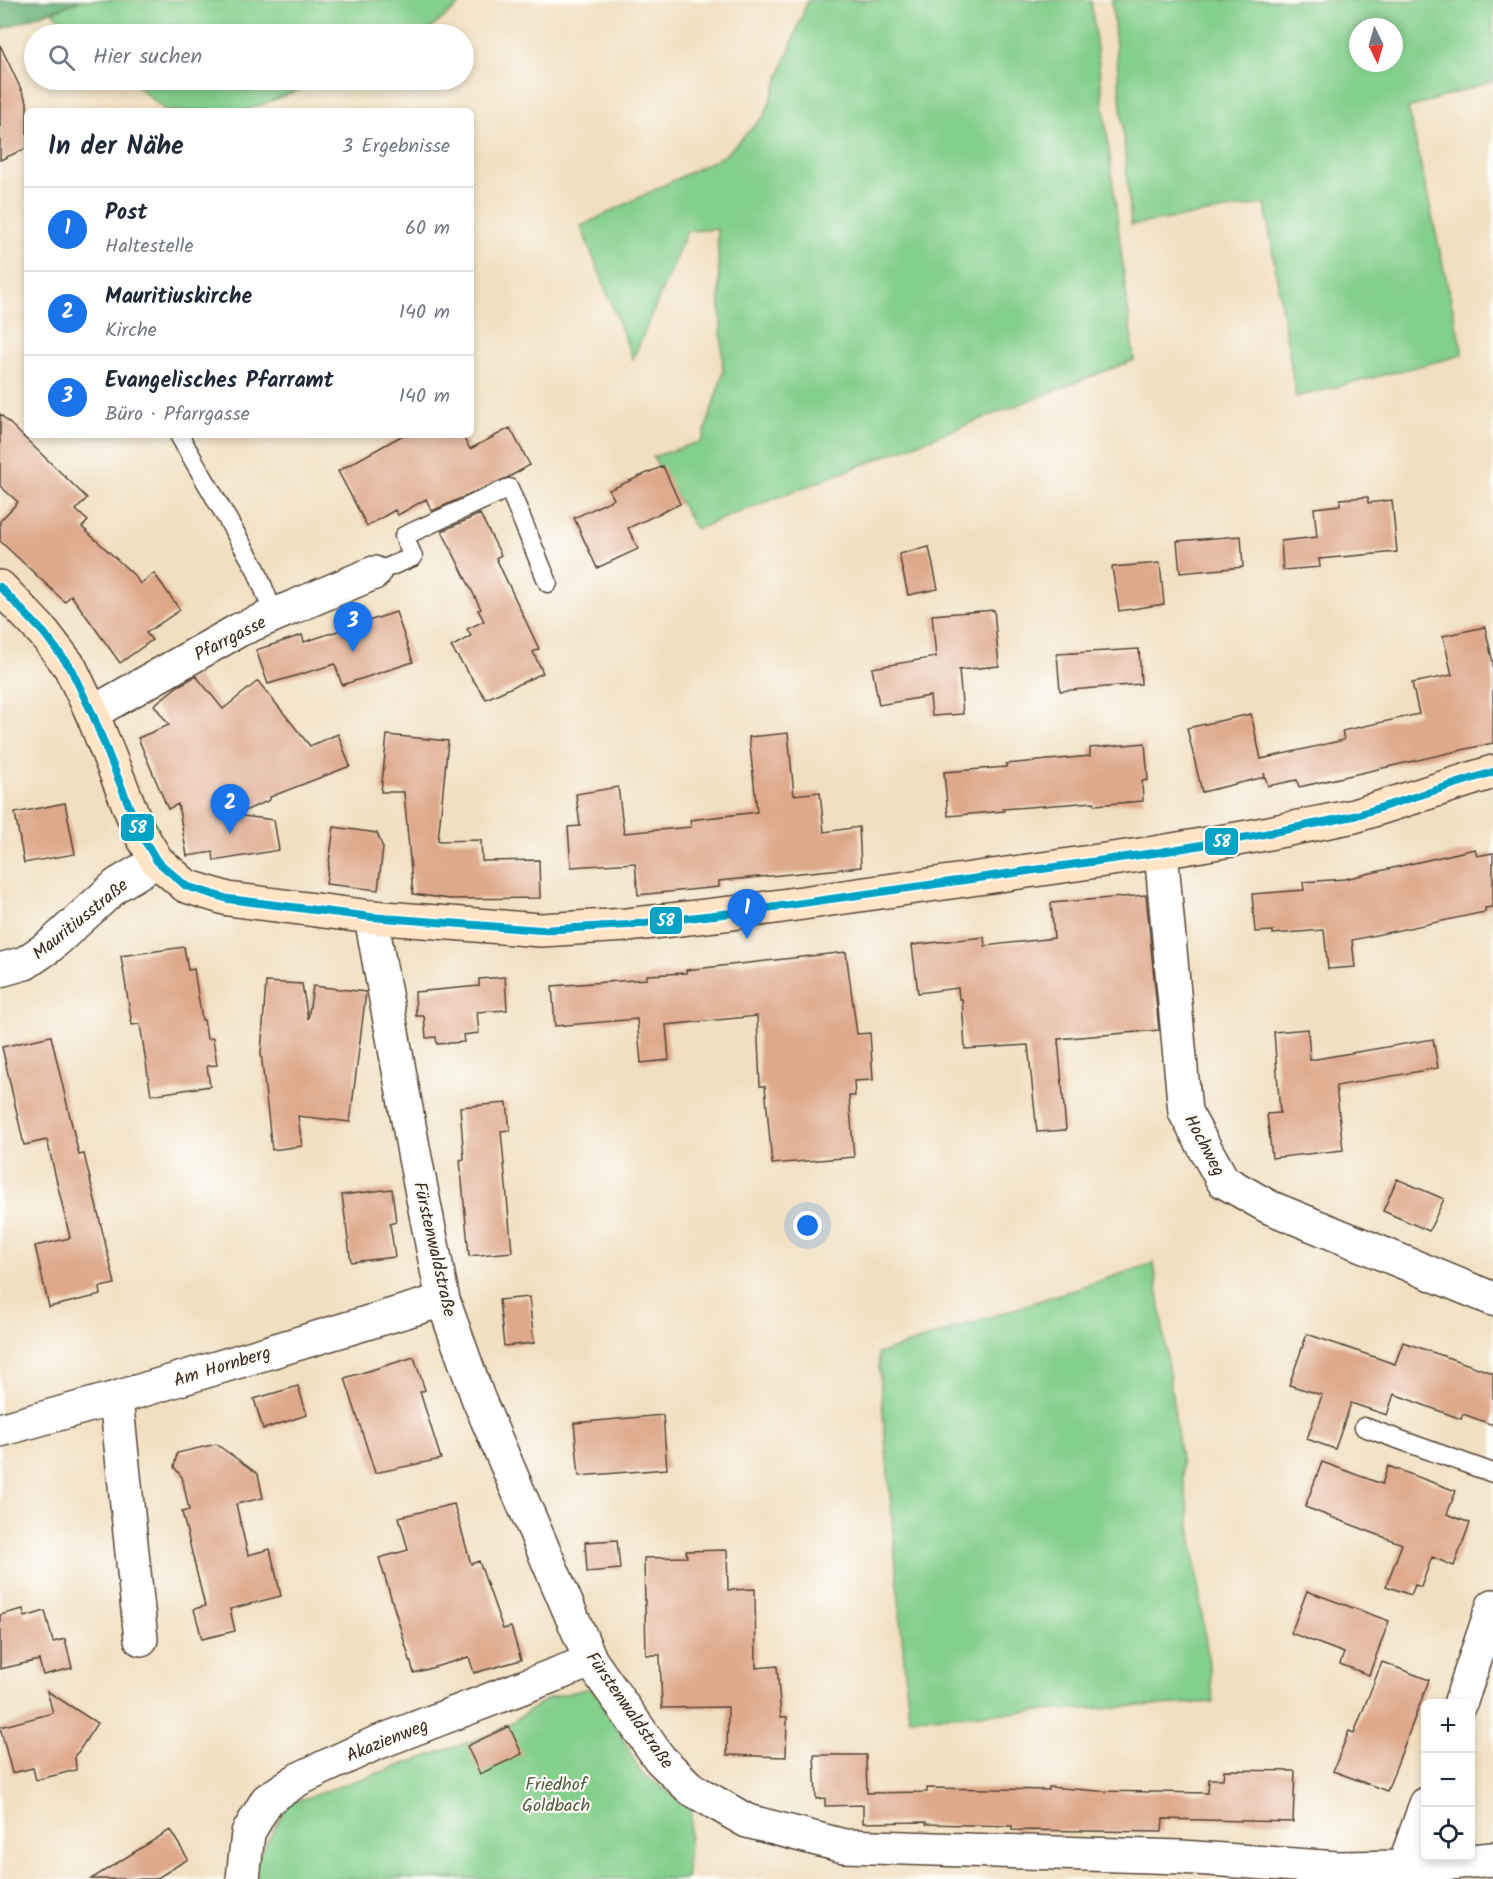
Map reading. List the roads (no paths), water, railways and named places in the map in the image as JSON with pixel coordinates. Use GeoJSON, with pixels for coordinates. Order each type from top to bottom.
{"type":"FeatureCollection","features":[{"type":"Feature","properties":{"kind":"street","name":"Pfarrgasse"},"geometry":{"type":"LineString","coordinates":[[92,713],[239,630],[374,573]]}},
{"type":"Feature","properties":{"kind":"street"},"geometry":{"type":"LineString","coordinates":[[0,587],[44,633],[70,668],[92,713],[139,831],[157,861],[186,886],[228,899],[371,917],[541,930],[627,925],[755,910],[1161,852],[1354,816],[1493,772]]}},
{"type":"Feature","properties":{"kind":"street","name":"Hochweg"},"geometry":{"type":"LineString","coordinates":[[1161,852],[1185,1112],[1223,1181],[1269,1207],[1493,1299]]}},
{"type":"Feature","properties":{"kind":"street","name":"Mauritiusstraße"},"geometry":{"type":"LineString","coordinates":[[0,970],[25,963],[50,946],[117,885],[157,861]]}},
{"type":"Feature","properties":{"kind":"street","name":"Fürstenwaldstraße"},"geometry":{"type":"LineString","coordinates":[[371,917],[443,1300],[478,1398],[591,1661],[660,1759],[691,1789],[747,1821],[844,1846],[1181,1857],[1338,1874],[1493,1859]]}},
{"type":"Feature","properties":{"kind":"street","name":"Am Hornberg"},"geometry":{"type":"LineString","coordinates":[[0,1430],[116,1398],[443,1300]]}},
{"type":"Feature","properties":{"kind":"street"},"geometry":{"type":"LineString","coordinates":[[116,1398],[141,1640]]}},
{"type":"Feature","properties":{"kind":"street"},"geometry":{"type":"LineString","coordinates":[[1462,1699],[1493,1606]]}},
{"type":"Feature","properties":{"kind":"street","name":"Akazienweg"},"geometry":{"type":"LineString","coordinates":[[243,1879],[248,1833],[267,1800],[299,1779],[374,1744],[591,1661]]}},
{"type":"Feature","properties":{"kind":"street"},"geometry":{"type":"LineString","coordinates":[[1404,1867],[1424,1807]]}},
{"type":"Feature","properties":{"kind":"lane"},"geometry":{"type":"LineString","coordinates":[[181,438],[256,569],[274,615]]}},
{"type":"Feature","properties":{"kind":"lane"},"geometry":{"type":"LineString","coordinates":[[374,573],[413,557],[404,537],[509,488],[548,583]]}},
{"type":"Feature","properties":{"kind":"lane"},"geometry":{"type":"LineString","coordinates":[[1364,1427],[1493,1473]]}},
{"type":"Feature","properties":{"kind":"place","name":"Evangelisches Pfarramt"},"geometry":{"type":"Point","coordinates":[353,652]}},
{"type":"Feature","properties":{"kind":"place","name":"Mauritiuskirche"},"geometry":{"type":"Point","coordinates":[230,834]}},
{"type":"Feature","properties":{"kind":"place","name":"Post"},"geometry":{"type":"Point","coordinates":[747,939]}},
{"type":"Feature","properties":{"kind":"park label","name":"Friedhof Goldbach"},"geometry":{"type":"Point","coordinates":[556,1794]}}]}
